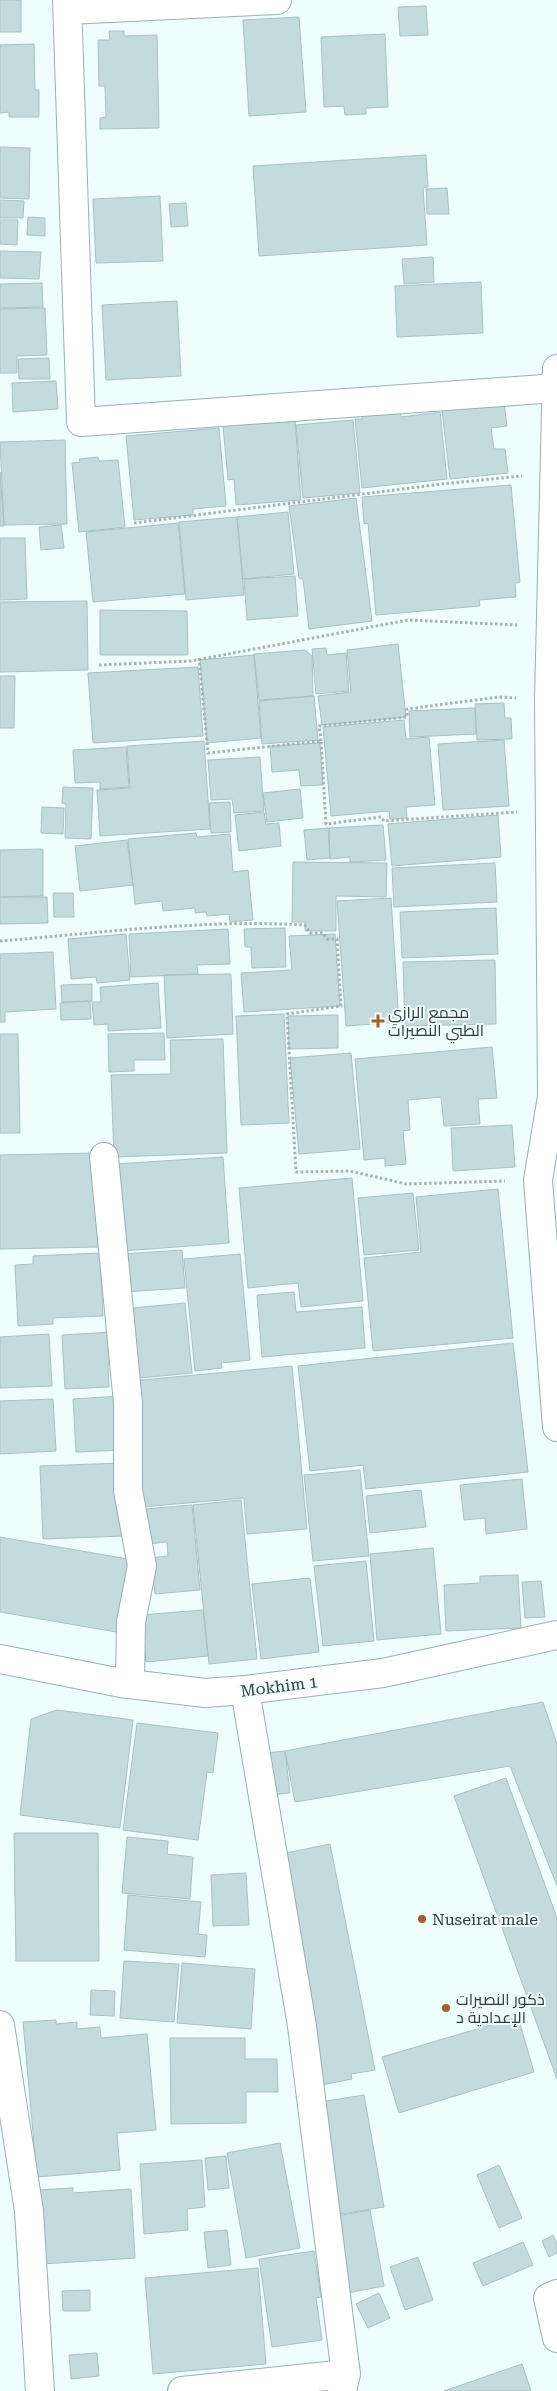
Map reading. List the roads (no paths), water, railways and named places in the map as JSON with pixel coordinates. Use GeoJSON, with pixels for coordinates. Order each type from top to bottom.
{"type":"FeatureCollection","features":[{"type":"Feature","properties":{"kind":"street"},"geometry":{"type":"LineString","coordinates":[[277,0],[68,5],[81,422],[557,388]]}},
{"type":"Feature","properties":{"kind":"street"},"geometry":{"type":"LineString","coordinates":[[557,368],[549,699],[554,1097],[538,1180],[557,1427]]}},
{"type":"Feature","properties":{"kind":"street"},"geometry":{"type":"LineString","coordinates":[[104,1158],[128,1403],[128,1490],[142,1566],[131,1622],[130,1683]]}},
{"type":"Feature","properties":{"kind":"street","name":"Mokhim 1"},"geometry":{"type":"LineString","coordinates":[[0,1659],[130,1683],[205,1693],[383,1673],[557,1635]]}},
{"type":"Feature","properties":{"kind":"street"},"geometry":{"type":"LineString","coordinates":[[182,2391],[344,2382],[302,2026],[245,1690]]}},
{"type":"Feature","properties":{"kind":"street"},"geometry":{"type":"LineString","coordinates":[[0,2025],[5,2094],[29,2211],[34,2390]]}},
{"type":"Feature","properties":{"kind":"street"},"geometry":{"type":"LineString","coordinates":[[557,2294],[548,2298],[557,2338]]}},
{"type":"Feature","properties":{"kind":"place","name":"مجمع الرازي الطبي النصيرات"},"geometry":{"type":"Point","coordinates":[378,1021]}},
{"type":"Feature","properties":{"kind":"place","name":"Nuseirat male"},"geometry":{"type":"Point","coordinates":[422,1919]}},
{"type":"Feature","properties":{"kind":"place","name":"ذكور النصيرات الإعدادية د"},"geometry":{"type":"Point","coordinates":[446,2008]}}]}
